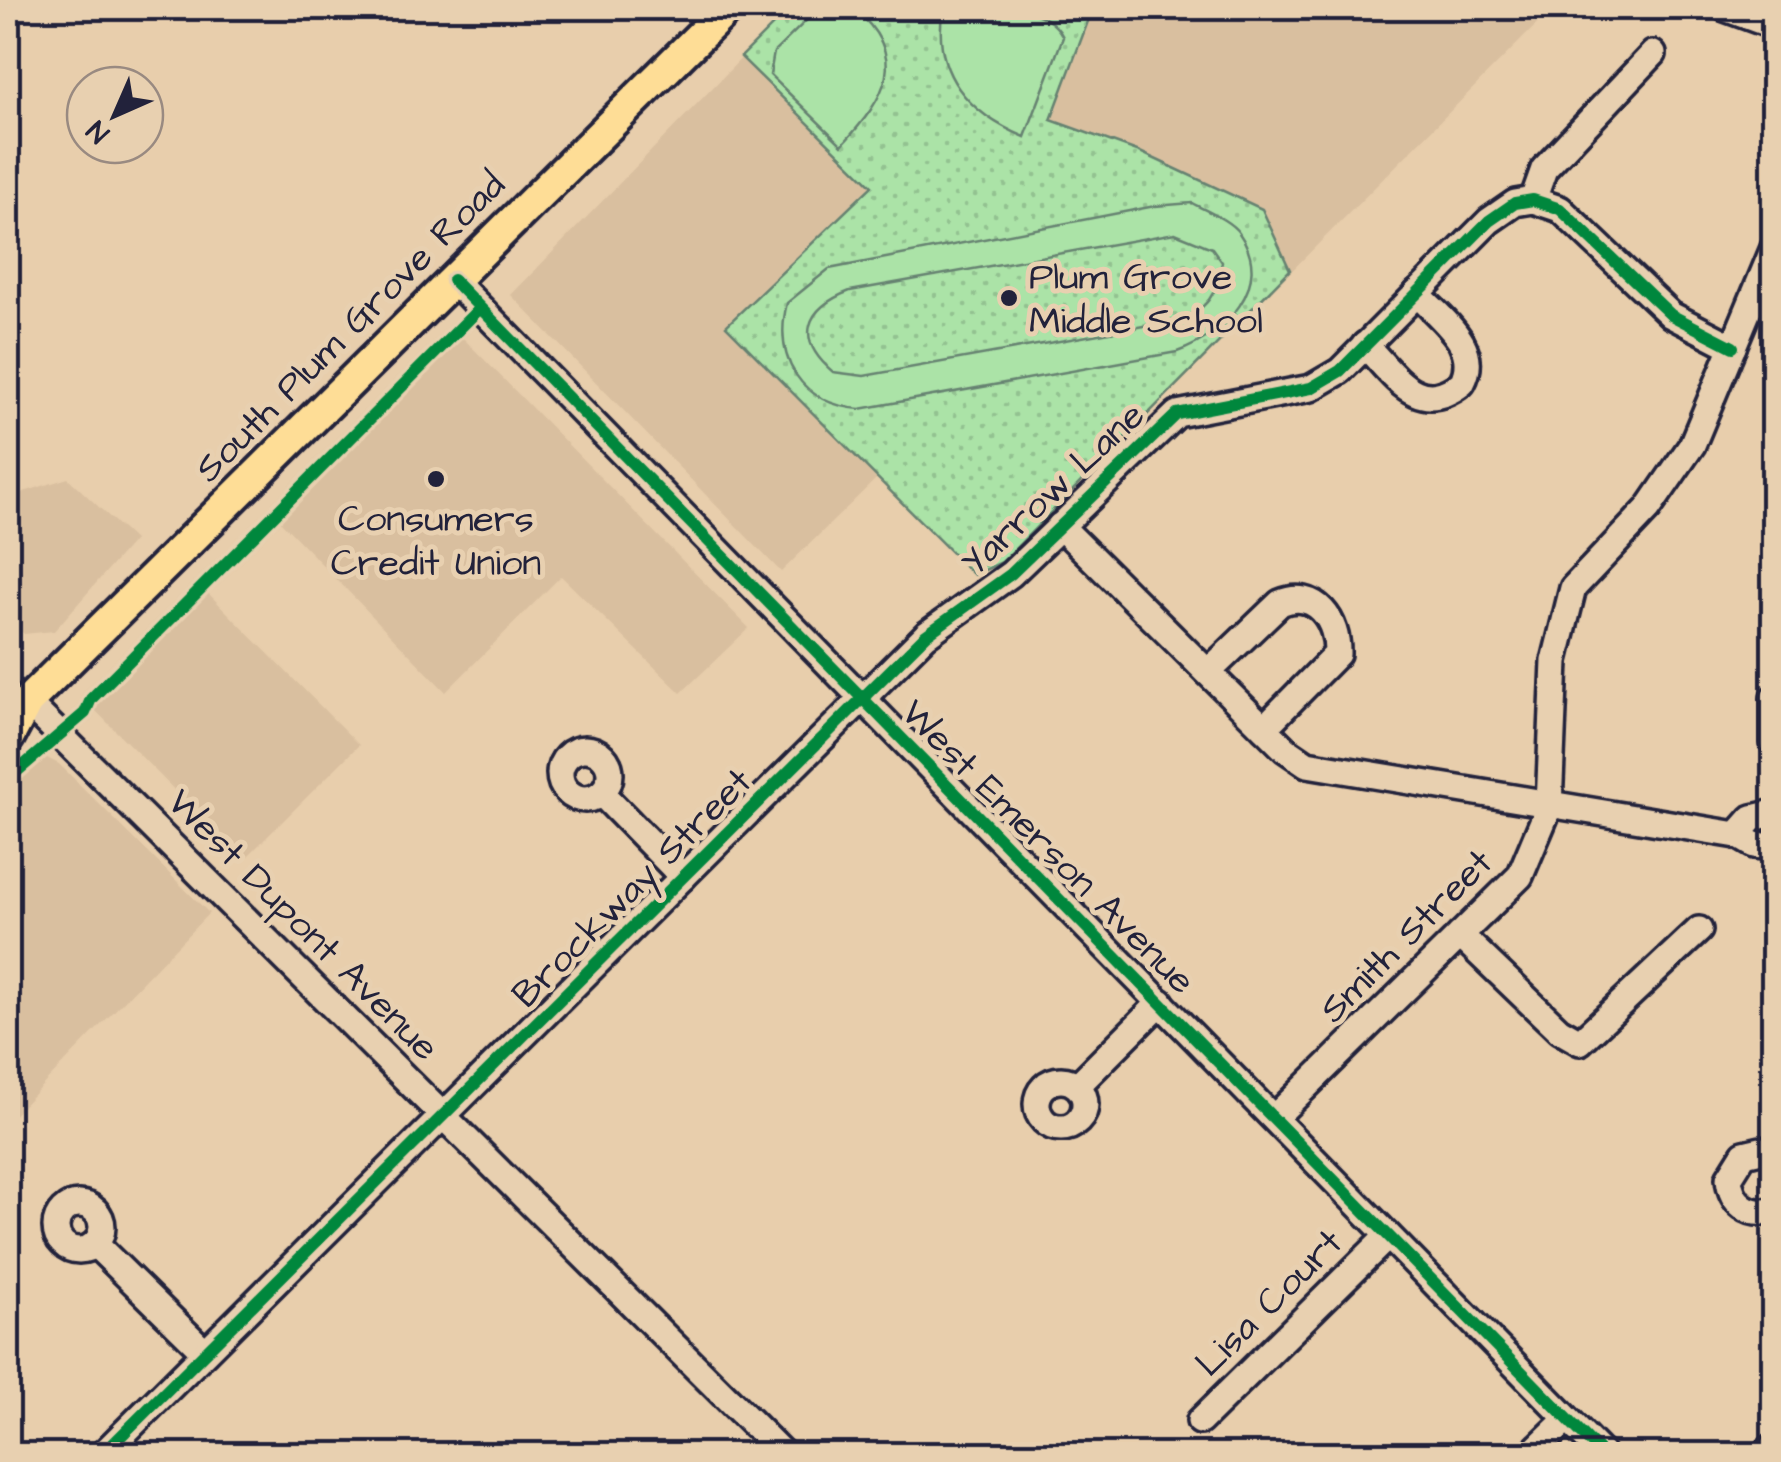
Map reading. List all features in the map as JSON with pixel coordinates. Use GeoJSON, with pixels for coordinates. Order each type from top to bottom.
{"type":"FeatureCollection","features":[{"type":"Feature","properties":{"kind":"main road","name":"South Plum Grove Road"},"geometry":{"type":"LineString","coordinates":[[8,738],[14,699],[453,280],[728,8]]}},
{"type":"Feature","properties":{"kind":"street"},"geometry":{"type":"LineString","coordinates":[[1725,8],[1774,26]]}},
{"type":"Feature","properties":{"kind":"street"},"geometry":{"type":"LineString","coordinates":[[1654,54],[1544,169],[1533,200],[1560,209],[1671,315],[1734,347]]}},
{"type":"Feature","properties":{"kind":"street","name":"Yarrow Lane"},"geometry":{"type":"LineString","coordinates":[[861,700],[926,635],[1011,574],[1177,414],[1311,388],[1340,370],[1366,346],[1488,221],[1515,204],[1533,200]]}},
{"type":"Feature","properties":{"kind":"street","name":"Smith Street"},"geometry":{"type":"LineString","coordinates":[[1275,1116],[1520,876],[1548,807],[1554,661],[1574,588],[1667,484],[1692,445],[1774,248]]}},
{"type":"Feature","properties":{"kind":"street","name":"West Emerson Avenue"},"geometry":{"type":"LineString","coordinates":[[453,280],[1602,1454]]}},
{"type":"Feature","properties":{"kind":"street"},"geometry":{"type":"LineString","coordinates":[[1366,346],[1407,388],[1424,398],[1439,398],[1462,384],[1468,372],[1466,348],[1417,294]]}},
{"type":"Feature","properties":{"kind":"street"},"geometry":{"type":"LineString","coordinates":[[1060,526],[1264,728],[1307,764],[1548,807],[1738,835],[1754,844],[1774,847]]}},
{"type":"Feature","properties":{"kind":"street"},"geometry":{"type":"LineString","coordinates":[[1208,672],[1280,602],[1305,599],[1328,616],[1334,625],[1337,654],[1264,728]]}},
{"type":"Feature","properties":{"kind":"street"},"geometry":{"type":"LineString","coordinates":[[1774,698],[1774,743]]}},
{"type":"Feature","properties":{"kind":"street","name":"West Dupont Avenue"},"geometry":{"type":"LineString","coordinates":[[14,699],[444,1116],[784,1454]]}},
{"type":"Feature","properties":{"kind":"street","name":"Brockway Street"},"geometry":{"type":"LineString","coordinates":[[102,1454],[861,700]]}},
{"type":"Feature","properties":{"kind":"street"},"geometry":{"type":"LineString","coordinates":[[602,794],[683,877]]}},
{"type":"Feature","properties":{"kind":"street"},"geometry":{"type":"LineString","coordinates":[[1738,835],[1752,818],[1774,813]]}},
{"type":"Feature","properties":{"kind":"street"},"geometry":{"type":"LineString","coordinates":[[1460,936],[1559,1030],[1580,1042],[1699,930]]}},
{"type":"Feature","properties":{"kind":"street"},"geometry":{"type":"LineString","coordinates":[[1078,1086],[1162,1002]]}},
{"type":"Feature","properties":{"kind":"street"},"geometry":{"type":"LineString","coordinates":[[1771,1219],[1743,1208],[1735,1200],[1728,1178],[1744,1154],[1761,1150],[1774,1153]]}},
{"type":"Feature","properties":{"kind":"street","name":"Lisa Court"},"geometry":{"type":"LineString","coordinates":[[1200,1421],[1388,1236]]}},
{"type":"Feature","properties":{"kind":"street"},"geometry":{"type":"LineString","coordinates":[[95,1244],[205,1352]]}},
{"type":"Feature","properties":{"kind":"street"},"geometry":{"type":"LineString","coordinates":[[1532,1454],[1566,1420]]}},
{"type":"Feature","properties":{"kind":"street"},"geometry":{"type":"LineString","coordinates":[[1765,1454],[1774,1446]]}},
{"type":"Feature","properties":{"kind":"shaded area","name":"Plum Grove Middle School"},"geometry":{"type":"Polygon","coordinates":[[[790,8],[1553,8],[1002,562],[974,575],[877,478],[781,572],[511,295],[790,8]]]}},
{"type":"Feature","properties":{"kind":"shaded area"},"geometry":{"type":"Polygon","coordinates":[[[459,334],[749,628],[681,693],[561,576],[446,692],[280,521],[459,334]]]}},
{"type":"Feature","properties":{"kind":"shaded area"},"geometry":{"type":"Polygon","coordinates":[[[68,478],[134,540],[54,631],[24,634],[8,620],[8,497],[68,478]]]}},
{"type":"Feature","properties":{"kind":"shaded area"},"geometry":{"type":"Polygon","coordinates":[[[206,591],[359,745],[244,860],[91,706],[206,591]]]}},
{"type":"Feature","properties":{"kind":"shaded area"},"geometry":{"type":"Polygon","coordinates":[[[41,755],[59,764],[209,913],[8,1121],[8,785],[41,755]]]}},
{"type":"Feature","properties":{"kind":"green space","name":"Plum Grove Middle School"},"geometry":{"type":"Polygon","coordinates":[[[790,8],[1093,8],[1051,120],[1140,152],[1262,209],[1290,270],[1002,562],[974,575],[726,326],[872,186],[741,57],[790,8]]]}},
{"type":"Feature","properties":{"kind":"green space"},"geometry":{"type":"Polygon","coordinates":[[[819,8],[853,8],[871,26],[887,60],[880,93],[842,145],[770,75],[774,52],[819,8]]]}},
{"type":"Feature","properties":{"kind":"green space"},"geometry":{"type":"Polygon","coordinates":[[[943,8],[1028,11],[1054,25],[1063,37],[1025,137],[987,116],[958,88],[943,52],[943,8]]]}},
{"type":"Feature","properties":{"kind":"green space"},"geometry":{"type":"Polygon","coordinates":[[[1192,203],[1224,220],[1239,233],[1249,252],[1252,271],[1240,306],[1227,321],[1212,334],[1177,352],[860,409],[839,405],[807,388],[788,360],[784,342],[787,303],[829,269],[1155,206],[1192,203]],[[1175,233],[850,291],[823,306],[815,315],[809,336],[821,360],[833,372],[864,376],[1177,320],[1204,306],[1214,292],[1222,262],[1212,248],[1175,233]]]}},
{"type":"Feature","properties":{"kind":"cycle path"},"geometry":{"type":"LineString","coordinates":[[103,1454],[926,635],[1011,574],[1177,414],[1311,388],[1340,371],[1489,221],[1515,203],[1533,200],[1560,209],[1671,315],[1733,347]]}},
{"type":"Feature","properties":{"kind":"cycle path"},"geometry":{"type":"LineString","coordinates":[[453,280],[1602,1454]]}},
{"type":"Feature","properties":{"kind":"cycle path"},"geometry":{"type":"LineString","coordinates":[[8,779],[85,713],[91,699],[479,309]]}},
{"type":"Feature","properties":{"kind":"place","name":"Plum Grove Middle School"},"geometry":{"type":"Point","coordinates":[1009,298]}},
{"type":"Feature","properties":{"kind":"place","name":"Consumers Credit Union"},"geometry":{"type":"Point","coordinates":[436,479]}}]}
